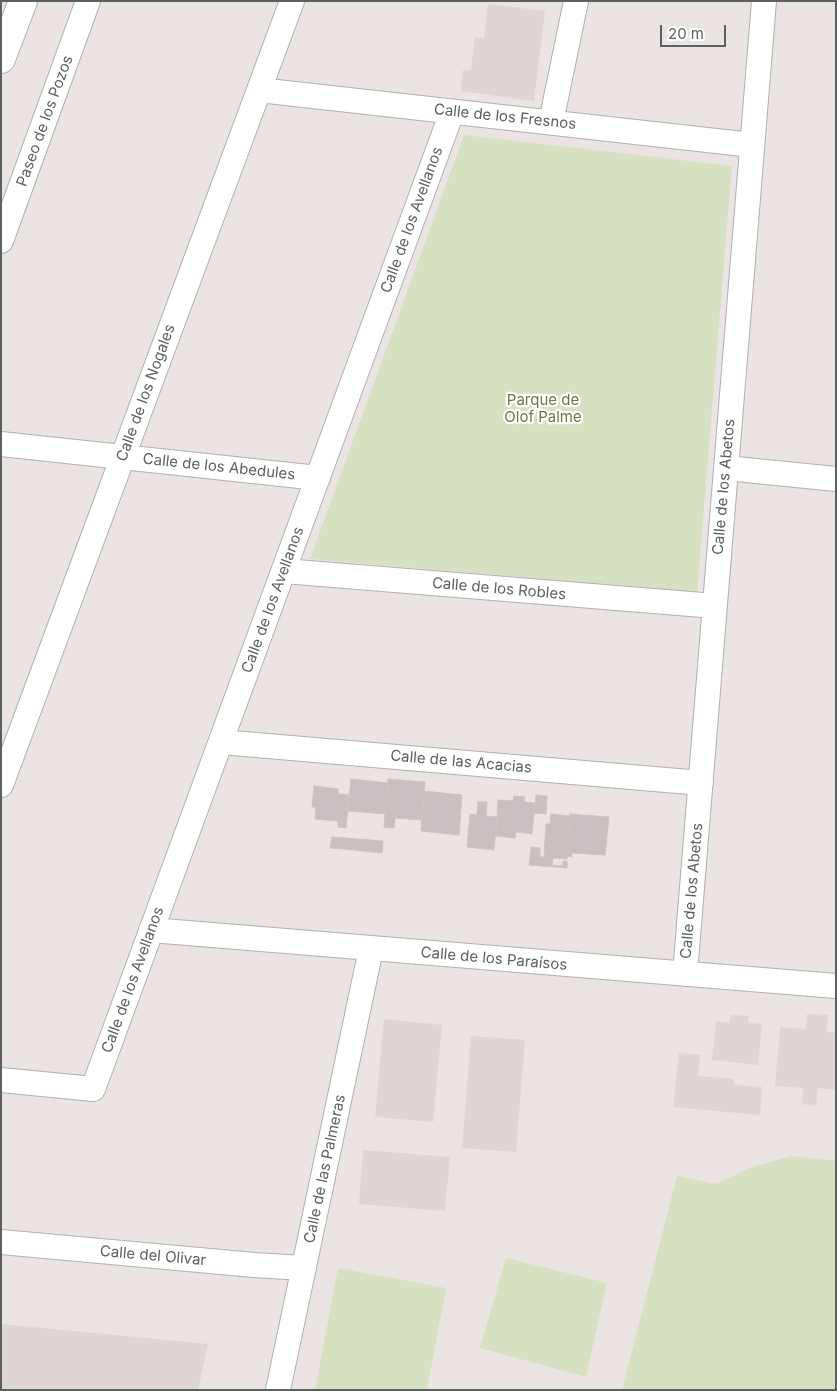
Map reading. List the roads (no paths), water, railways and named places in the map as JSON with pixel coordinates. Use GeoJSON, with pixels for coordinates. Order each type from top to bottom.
{"type":"FeatureCollection","features":[{"type":"Feature","properties":{"kind":"street"},"geometry":{"type":"LineString","coordinates":[[1,59],[22,1]]}},
{"type":"Feature","properties":{"kind":"street","name":"Paseo de los Pozos"},"geometry":{"type":"LineString","coordinates":[[1,241],[88,1]]}},
{"type":"Feature","properties":{"kind":"street","name":"Calle de los Nogales"},"geometry":{"type":"LineString","coordinates":[[1,785],[292,1]]}},
{"type":"Feature","properties":{"kind":"street"},"geometry":{"type":"LineString","coordinates":[[551,122],[576,1]]}},
{"type":"Feature","properties":{"kind":"street","name":"Calle de los Abetos"},"geometry":{"type":"LineString","coordinates":[[685,974],[764,1]]}},
{"type":"Feature","properties":{"kind":"street","name":"Calle de los Fresnos"},"geometry":{"type":"LineString","coordinates":[[259,90],[752,145]]}},
{"type":"Feature","properties":{"kind":"street","name":"Calle de los Avellanos"},"geometry":{"type":"LineString","coordinates":[[1,1080],[93,1089],[452,112]]}},
{"type":"Feature","properties":{"kind":"street","name":"Calle de los Abedules"},"geometry":{"type":"LineString","coordinates":[[1,444],[318,478]]}},
{"type":"Feature","properties":{"kind":"street"},"geometry":{"type":"LineString","coordinates":[[726,468],[836,479]]}},
{"type":"Feature","properties":{"kind":"street","name":"Calle de los Robles"},"geometry":{"type":"LineString","coordinates":[[284,571],[715,606]]}},
{"type":"Feature","properties":{"kind":"street","name":"Calle de las Acacias"},"geometry":{"type":"LineString","coordinates":[[220,742],[701,783]]}},
{"type":"Feature","properties":{"kind":"street","name":"Calle de los Paraísos"},"geometry":{"type":"LineString","coordinates":[[151,930],[836,986]]}},
{"type":"Feature","properties":{"kind":"street","name":"Calle de las Palmeras"},"geometry":{"type":"LineString","coordinates":[[278,1390],[371,949]]}},
{"type":"Feature","properties":{"kind":"street","name":"Calle del Olivar"},"geometry":{"type":"LineString","coordinates":[[1,1242],[304,1268]]}},
{"type":"Feature","properties":{"kind":"park label","name":"Parque de Olof Palme"},"geometry":{"type":"Point","coordinates":[543,408]}}]}
